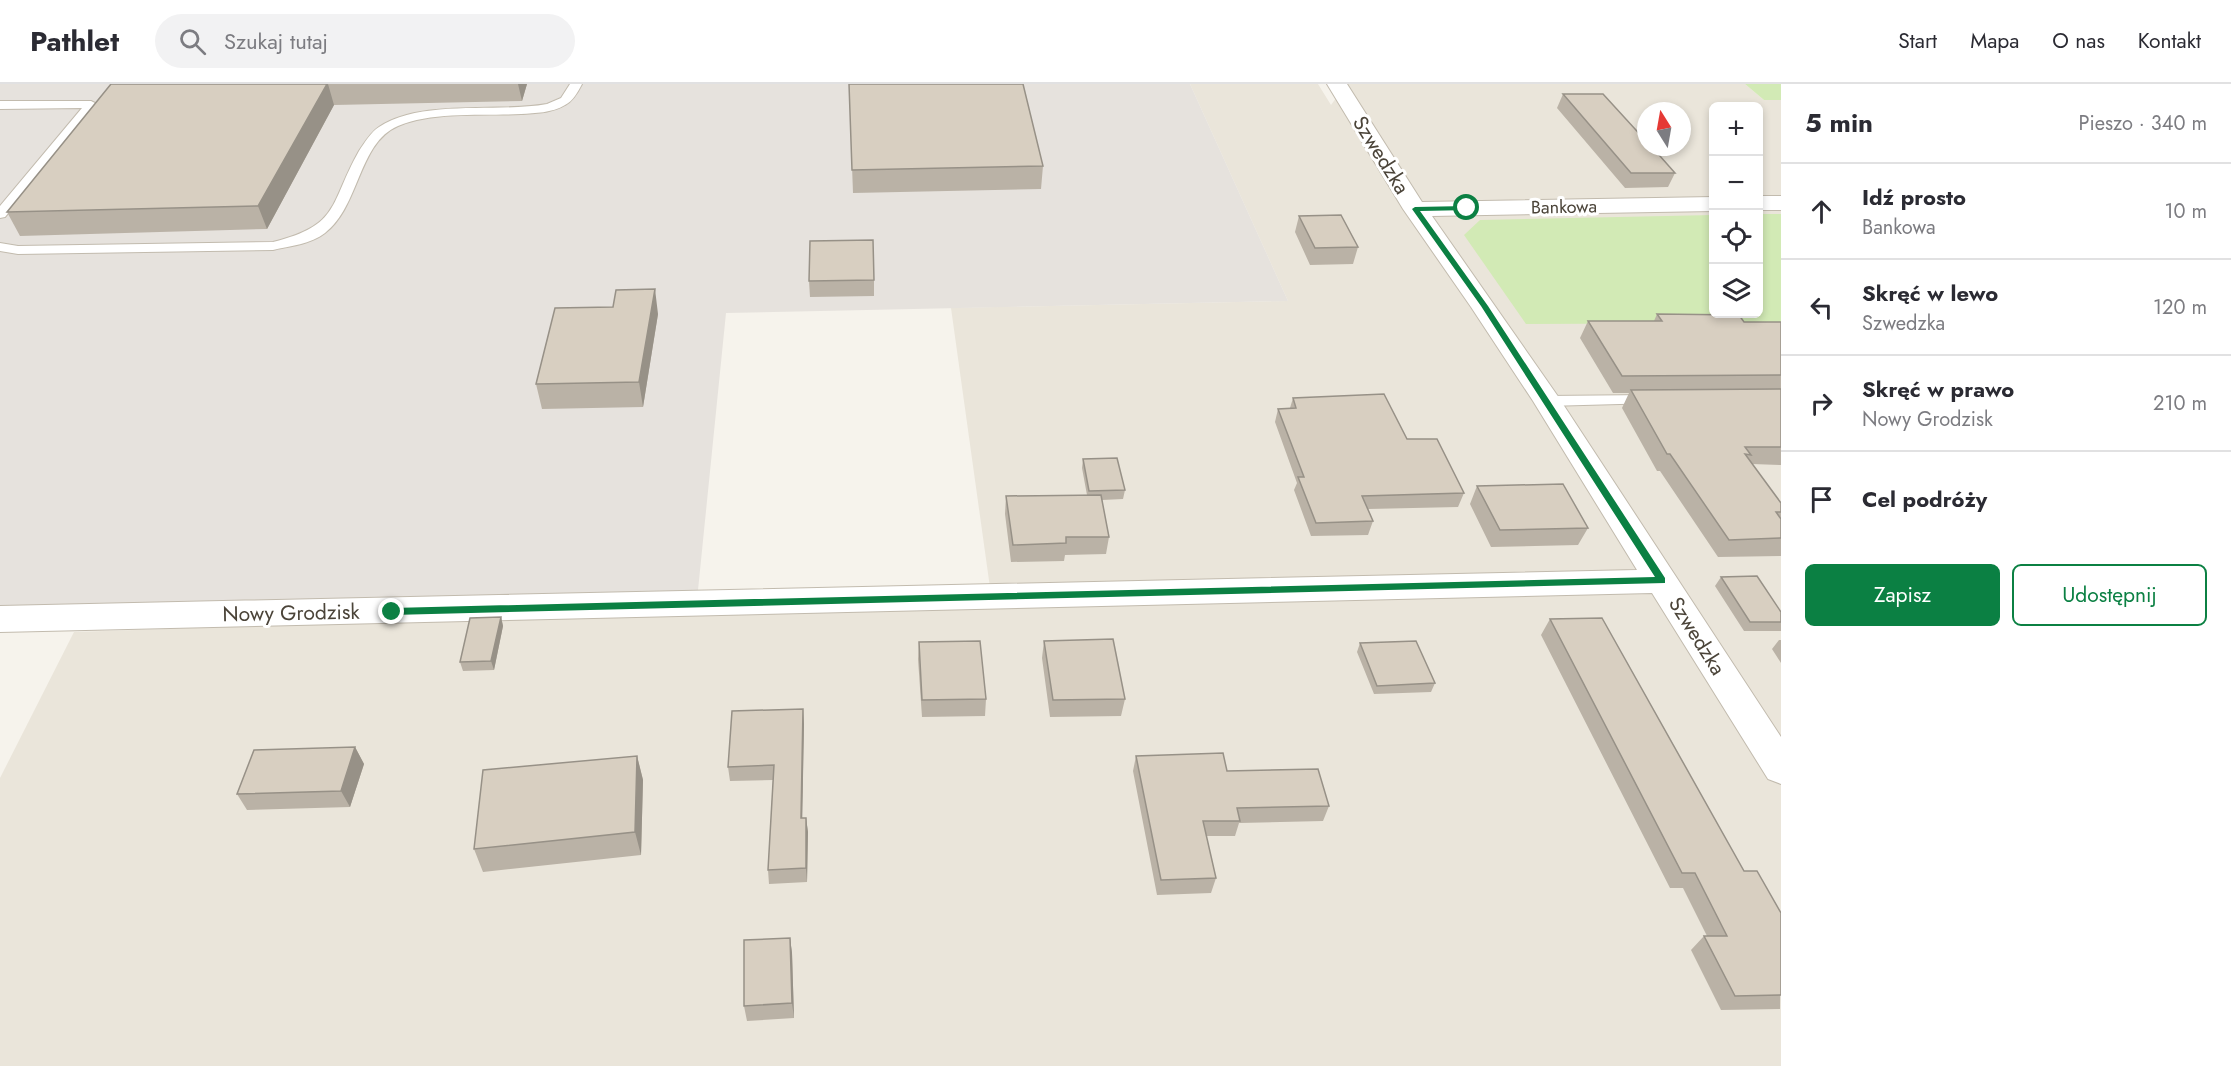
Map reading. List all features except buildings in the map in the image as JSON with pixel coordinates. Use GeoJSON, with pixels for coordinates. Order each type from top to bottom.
{"type":"FeatureCollection","features":[{"type":"Feature","properties":{"kind":"street","name":"Szwedzka"},"geometry":{"type":"LineString","coordinates":[[1337,84],[1415,209],[1547,400],[1662,581],[1776,752]]}},
{"type":"Feature","properties":{"kind":"street"},"geometry":{"type":"LineString","coordinates":[[1763,204],[1781,203]]}},
{"type":"Feature","properties":{"kind":"street","name":"Bankowa"},"geometry":{"type":"LineString","coordinates":[[1415,209],[1709,204]]}},
{"type":"Feature","properties":{"kind":"street","name":"Nowy Grodzisk"},"geometry":{"type":"LineString","coordinates":[[0,619],[1662,581]]}},
{"type":"Feature","properties":{"kind":"lane"},"geometry":{"type":"LineString","coordinates":[[0,247],[18,250],[273,246],[303,238],[321,229],[334,216],[376,133],[394,123],[426,117],[536,110],[560,104],[569,97],[576,84]]}},
{"type":"Feature","properties":{"kind":"lane"},"geometry":{"type":"LineString","coordinates":[[0,105],[96,104],[0,214]]}},
{"type":"Feature","properties":{"kind":"lane"},"geometry":{"type":"LineString","coordinates":[[1547,400],[1667,400]]}},
{"type":"Feature","properties":{"kind":"shaded area"},"geometry":{"type":"Polygon","coordinates":[[[0,84],[1190,84],[1288,301],[726,313],[697,600],[0,606],[0,84]]]}},
{"type":"Feature","properties":{"kind":"shaded area"},"geometry":{"type":"Polygon","coordinates":[[[1190,84],[1318,84],[1331,105],[1346,84],[1745,84],[1764,100],[1781,100],[1781,1066],[0,1066],[0,778],[74,632],[992,602],[951,308],[1288,301],[1190,84]]]}},
{"type":"Feature","properties":{"kind":"green space"},"geometry":{"type":"Polygon","coordinates":[[[1745,84],[1781,84],[1781,100],[1764,100],[1745,84]]]}},
{"type":"Feature","properties":{"kind":"green space"},"geometry":{"type":"Polygon","coordinates":[[[1763,214],[1781,214],[1781,323],[1526,324],[1464,235],[1480,220],[1709,215],[1709,318],[1763,318],[1763,214]]]}},
{"type":"Feature","properties":{"kind":"route"},"geometry":{"type":"LineString","coordinates":[[392,612],[1662,581],[1547,400],[1415,209],[1467,208]]}}]}
